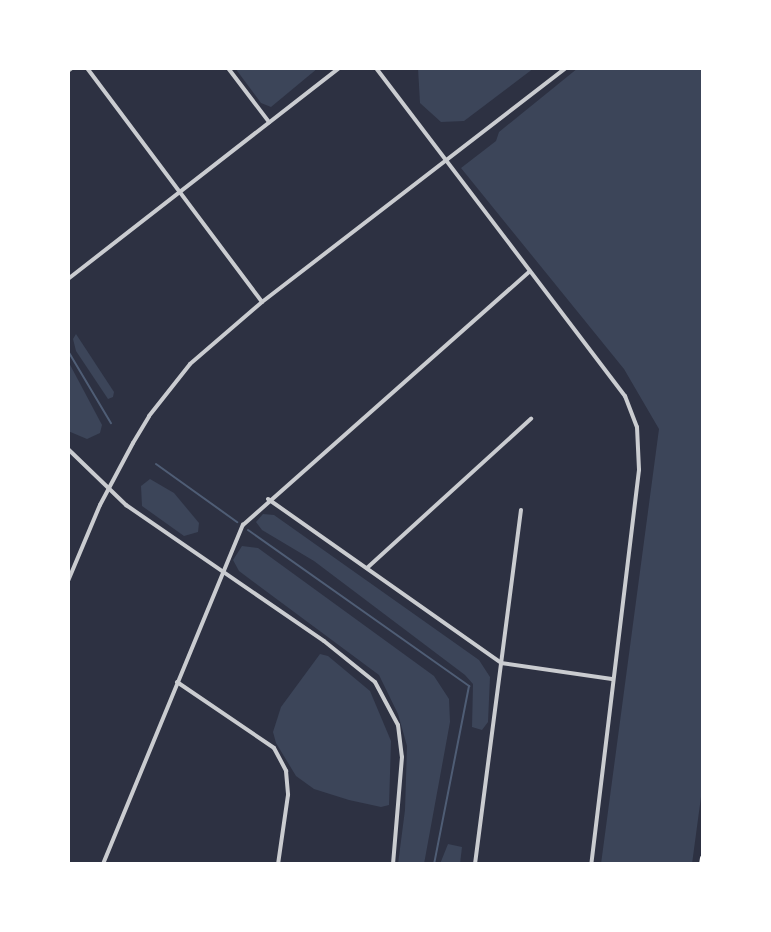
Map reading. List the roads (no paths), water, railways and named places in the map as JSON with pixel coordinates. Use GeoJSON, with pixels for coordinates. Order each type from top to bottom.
{"type":"FeatureCollection","features":[{"type":"Feature","properties":{"kind":"highway"},"geometry":{"type":"LineString","coordinates":[[702,864],[703,858]]}},
{"type":"Feature","properties":{"kind":"street"},"geometry":{"type":"LineString","coordinates":[[87,68],[262,302]]}},
{"type":"Feature","properties":{"kind":"street"},"geometry":{"type":"LineString","coordinates":[[228,68],[269,122]]}},
{"type":"Feature","properties":{"kind":"street"},"geometry":{"type":"LineString","coordinates":[[68,279],[339,68]]}},
{"type":"Feature","properties":{"kind":"street"},"geometry":{"type":"LineString","coordinates":[[376,68],[444,162],[625,396],[637,427],[639,470],[591,864]]}},
{"type":"Feature","properties":{"kind":"street"},"geometry":{"type":"LineString","coordinates":[[68,581],[71,565],[108,488],[149,416],[190,364],[262,302],[566,68]]}},
{"type":"Feature","properties":{"kind":"street"},"geometry":{"type":"LineString","coordinates":[[103,864],[243,525],[268,499],[531,271]]}},
{"type":"Feature","properties":{"kind":"street"},"geometry":{"type":"LineString","coordinates":[[367,568],[531,419]]}},
{"type":"Feature","properties":{"kind":"street"},"geometry":{"type":"LineString","coordinates":[[68,449],[126,505],[223,570],[375,682],[398,725],[402,757],[393,864]]}},
{"type":"Feature","properties":{"kind":"street"},"geometry":{"type":"LineString","coordinates":[[268,499],[501,663],[612,679]]}},
{"type":"Feature","properties":{"kind":"street"},"geometry":{"type":"LineString","coordinates":[[475,864],[521,510]]}},
{"type":"Feature","properties":{"kind":"street"},"geometry":{"type":"LineString","coordinates":[[177,682],[274,748],[286,771],[288,795],[278,864]]}},
{"type":"Feature","properties":{"kind":"waterway"},"geometry":{"type":"LineString","coordinates":[[68,351],[111,423]]}},
{"type":"Feature","properties":{"kind":"waterway"},"geometry":{"type":"LineString","coordinates":[[156,464],[237,522]]}},
{"type":"Feature","properties":{"kind":"waterway"},"geometry":{"type":"LineString","coordinates":[[248,530],[469,686],[434,864]]}}]}
